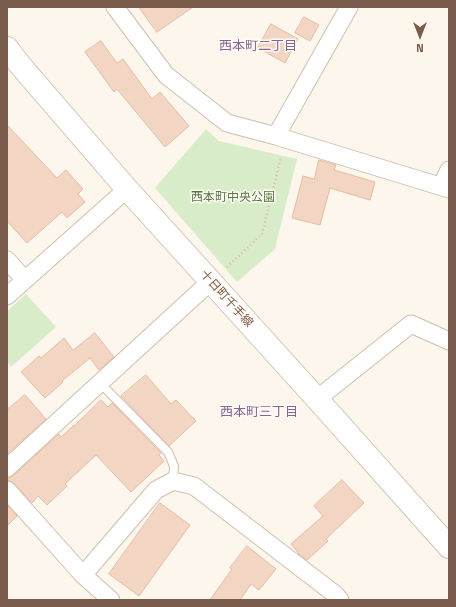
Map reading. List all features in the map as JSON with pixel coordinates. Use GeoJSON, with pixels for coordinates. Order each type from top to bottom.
{"type":"FeatureCollection","features":[{"type":"Feature","properties":{"kind":"main road","name":"十日町千手線"},"geometry":{"type":"LineString","coordinates":[[7,48],[127,189],[449,546]]}},
{"type":"Feature","properties":{"kind":"street"},"geometry":{"type":"LineString","coordinates":[[115,7],[166,75],[227,123],[445,187],[449,170]]}},
{"type":"Feature","properties":{"kind":"street"},"geometry":{"type":"LineString","coordinates":[[281,138],[349,7]]}},
{"type":"Feature","properties":{"kind":"street"},"geometry":{"type":"LineString","coordinates":[[7,296],[127,189]]}},
{"type":"Feature","properties":{"kind":"street"},"geometry":{"type":"LineString","coordinates":[[7,260],[25,280]]}},
{"type":"Feature","properties":{"kind":"street"},"geometry":{"type":"LineString","coordinates":[[7,468],[210,282]]}},
{"type":"Feature","properties":{"kind":"street"},"geometry":{"type":"LineString","coordinates":[[317,399],[411,324],[449,340]]}},
{"type":"Feature","properties":{"kind":"street"},"geometry":{"type":"LineString","coordinates":[[83,575],[156,490],[173,481],[194,486],[336,595],[340,600]]}},
{"type":"Feature","properties":{"kind":"street"},"geometry":{"type":"LineString","coordinates":[[7,490],[83,575],[111,600]]}},
{"type":"Feature","properties":{"kind":"lane"},"geometry":{"type":"LineString","coordinates":[[100,383],[168,452],[174,466],[173,481]]}},
{"type":"Feature","properties":{"kind":"path"},"geometry":{"type":"LineString","coordinates":[[210,282],[262,234],[281,138]]}},
{"type":"Feature","properties":{"kind":"green space","name":"西本町中央公園"},"geometry":{"type":"Polygon","coordinates":[[[206,129],[219,141],[297,159],[275,249],[237,282],[155,188],[206,129]]]}},
{"type":"Feature","properties":{"kind":"green space"},"geometry":{"type":"Polygon","coordinates":[[[26,294],[56,327],[11,367],[7,362],[7,311],[26,294]]]}},
{"type":"Feature","properties":{"kind":"building"},"geometry":{"type":"Polygon","coordinates":[[[139,7],[193,7],[157,32],[139,7]]]}},
{"type":"Feature","properties":{"kind":"building"},"geometry":{"type":"Polygon","coordinates":[[[304,17],[319,25],[310,41],[295,33],[304,17]]]}},
{"type":"Feature","properties":{"kind":"building"},"geometry":{"type":"Polygon","coordinates":[[[271,24],[298,39],[285,63],[258,48],[271,24]]]}},
{"type":"Feature","properties":{"kind":"building"},"geometry":{"type":"Polygon","coordinates":[[[101,41],[117,63],[123,59],[152,99],[160,92],[189,126],[165,147],[117,89],[114,92],[85,52],[101,41]]]}},
{"type":"Feature","properties":{"kind":"building"},"geometry":{"type":"Polygon","coordinates":[[[7,125],[57,178],[66,170],[83,189],[78,194],[85,202],[67,218],[62,212],[27,243],[7,221],[7,125]]]}},
{"type":"Feature","properties":{"kind":"building"},"geometry":{"type":"Polygon","coordinates":[[[319,160],[336,165],[334,170],[375,182],[370,200],[330,188],[320,225],[292,218],[303,176],[314,179],[319,160]]]}},
{"type":"Feature","properties":{"kind":"building"},"geometry":{"type":"Polygon","coordinates":[[[95,333],[114,357],[99,370],[90,358],[62,381],[63,382],[45,398],[21,372],[39,356],[41,358],[64,338],[73,350],[95,333]]]}},
{"type":"Feature","properties":{"kind":"building"},"geometry":{"type":"Polygon","coordinates":[[[146,375],[171,404],[176,400],[196,421],[169,446],[121,396],[146,375]]]}},
{"type":"Feature","properties":{"kind":"building"},"geometry":{"type":"Polygon","coordinates":[[[25,395],[46,419],[7,454],[7,410],[25,395]]]}},
{"type":"Feature","properties":{"kind":"building"},"geometry":{"type":"Polygon","coordinates":[[[101,400],[108,407],[112,403],[161,453],[159,455],[164,461],[131,492],[96,455],[65,484],[67,486],[47,505],[38,496],[32,503],[14,483],[7,480],[7,478],[14,475],[59,434],[61,437],[101,400]]]}},
{"type":"Feature","properties":{"kind":"building"},"geometry":{"type":"Polygon","coordinates":[[[342,480],[364,503],[326,539],[328,541],[307,560],[300,555],[291,544],[323,516],[314,506],[342,480]]]}},
{"type":"Feature","properties":{"kind":"building"},"geometry":{"type":"Polygon","coordinates":[[[160,503],[190,525],[139,596],[109,574],[160,503]]]}},
{"type":"Feature","properties":{"kind":"building"},"geometry":{"type":"Polygon","coordinates":[[[7,505],[17,516],[7,526],[7,505]]]}},
{"type":"Feature","properties":{"kind":"building"},"geometry":{"type":"Polygon","coordinates":[[[247,546],[276,569],[259,590],[251,584],[240,600],[210,600],[232,569],[230,568],[247,546]]]}},
{"type":"Feature","properties":{"kind":"district","name":"西本町二丁目"},"geometry":{"type":"Point","coordinates":[258,47]}},
{"type":"Feature","properties":{"kind":"district","name":"西本町三丁目"},"geometry":{"type":"Point","coordinates":[259,413]}}]}
